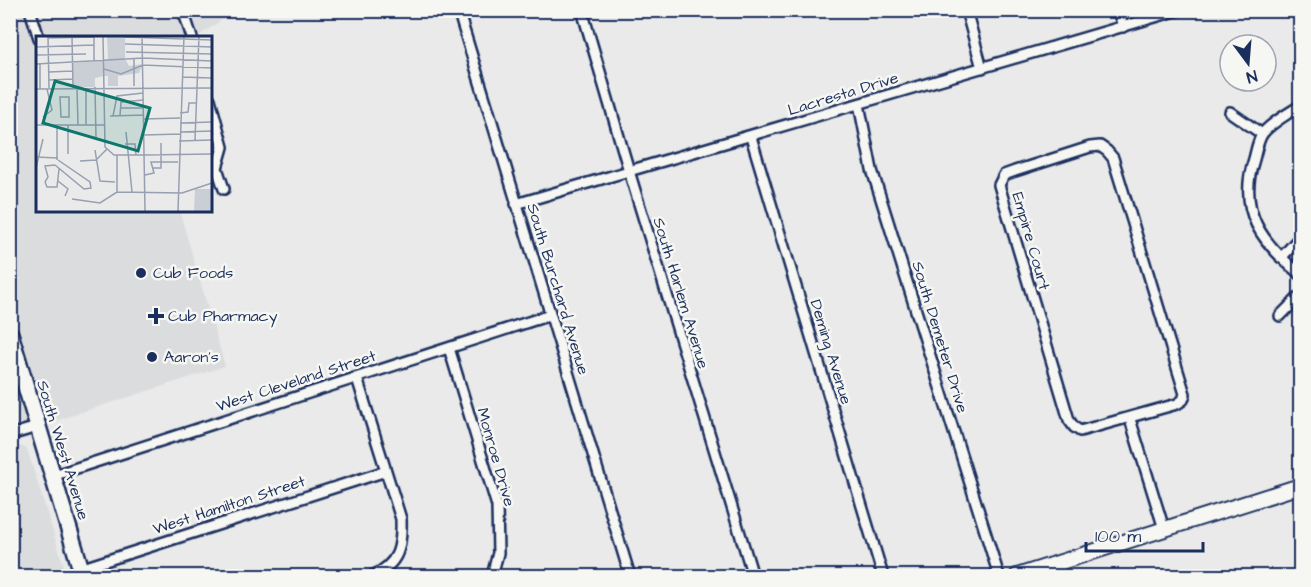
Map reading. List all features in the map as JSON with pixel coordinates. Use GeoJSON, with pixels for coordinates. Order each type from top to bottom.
{"type":"FeatureCollection","features":[{"type":"Feature","properties":{"kind":"main road","name":"South West Avenue"},"geometry":{"type":"LineString","coordinates":[[10,334],[82,573]]}},
{"type":"Feature","properties":{"kind":"main road"},"geometry":{"type":"LineString","coordinates":[[1017,576],[1060,570],[1164,530],[1300,486]]}},
{"type":"Feature","properties":{"kind":"street"},"geometry":{"type":"LineString","coordinates":[[30,10],[38,36]]}},
{"type":"Feature","properties":{"kind":"street"},"geometry":{"type":"LineString","coordinates":[[180,10],[185,16],[191,36]]}},
{"type":"Feature","properties":{"kind":"street","name":"South Burchard Avenue"},"geometry":{"type":"LineString","coordinates":[[458,10],[630,576]]}},
{"type":"Feature","properties":{"kind":"street"},"geometry":{"type":"LineString","coordinates":[[966,10],[982,68]]}},
{"type":"Feature","properties":{"kind":"street"},"geometry":{"type":"LineString","coordinates":[[1118,10],[1123,27]]}},
{"type":"Feature","properties":{"kind":"street","name":"Lacresta Drive"},"geometry":{"type":"LineString","coordinates":[[516,204],[1179,10]]}},
{"type":"Feature","properties":{"kind":"street","name":"South Harlem Avenue"},"geometry":{"type":"LineString","coordinates":[[584,17],[753,576]]}},
{"type":"Feature","properties":{"kind":"street","name":"South Demeter Drive"},"geometry":{"type":"LineString","coordinates":[[859,104],[872,170],[999,576]]}},
{"type":"Feature","properties":{"kind":"street"},"geometry":{"type":"LineString","coordinates":[[212,106],[223,147],[217,168],[224,189]]}},
{"type":"Feature","properties":{"kind":"street"},"geometry":{"type":"LineString","coordinates":[[1300,106],[1262,134],[1248,176],[1248,197],[1262,237],[1300,274]]}},
{"type":"Feature","properties":{"kind":"street"},"geometry":{"type":"LineString","coordinates":[[1230,112],[1262,134]]}},
{"type":"Feature","properties":{"kind":"street","name":"Deming Avenue"},"geometry":{"type":"LineString","coordinates":[[751,137],[883,576]]}},
{"type":"Feature","properties":{"kind":"street","name":"Empire Court"},"geometry":{"type":"LineString","coordinates":[[1100,146],[1113,158],[1185,394],[1183,400],[1177,404],[1130,419],[1080,431],[1069,420],[999,185],[1004,175],[1090,147],[1100,146]]}},
{"type":"Feature","properties":{"kind":"street"},"geometry":{"type":"LineString","coordinates":[[1281,258],[1300,237]]}},
{"type":"Feature","properties":{"kind":"street"},"geometry":{"type":"LineString","coordinates":[[1280,316],[1300,296]]}},
{"type":"Feature","properties":{"kind":"street","name":"West Cleveland Street"},"geometry":{"type":"LineString","coordinates":[[52,476],[550,315]]}},
{"type":"Feature","properties":{"kind":"street","name":"Monroe Drive"},"geometry":{"type":"LineString","coordinates":[[449,348],[496,506],[498,553],[492,576]]}},
{"type":"Feature","properties":{"kind":"street"},"geometry":{"type":"LineString","coordinates":[[357,378],[401,519],[401,541],[396,558],[382,572],[372,576]]}},
{"type":"Feature","properties":{"kind":"street"},"geometry":{"type":"LineString","coordinates":[[1130,419],[1164,530]]}},
{"type":"Feature","properties":{"kind":"street"},"geometry":{"type":"LineString","coordinates":[[10,435],[38,427]]}},
{"type":"Feature","properties":{"kind":"street","name":"West Hamilton Street"},"geometry":{"type":"LineString","coordinates":[[82,573],[386,471]]}},
{"type":"Feature","properties":{"kind":"shaded area"},"geometry":{"type":"Polygon","coordinates":[[[11,11],[235,11],[198,36],[36,36],[36,212],[180,212],[225,366],[11,435],[11,11]]]}},
{"type":"Feature","properties":{"kind":"shaded area"},"geometry":{"type":"Polygon","coordinates":[[[17,445],[27,449],[67,576],[11,576],[11,447],[17,445]]]}},
{"type":"Feature","properties":{"kind":"place","name":"Cub Foods"},"geometry":{"type":"Point","coordinates":[141,273]}},
{"type":"Feature","properties":{"kind":"place","name":"Cub Pharmacy"},"geometry":{"type":"Point","coordinates":[156,316]}},
{"type":"Feature","properties":{"kind":"place","name":"Aaron's"},"geometry":{"type":"Point","coordinates":[152,357]}}]}
